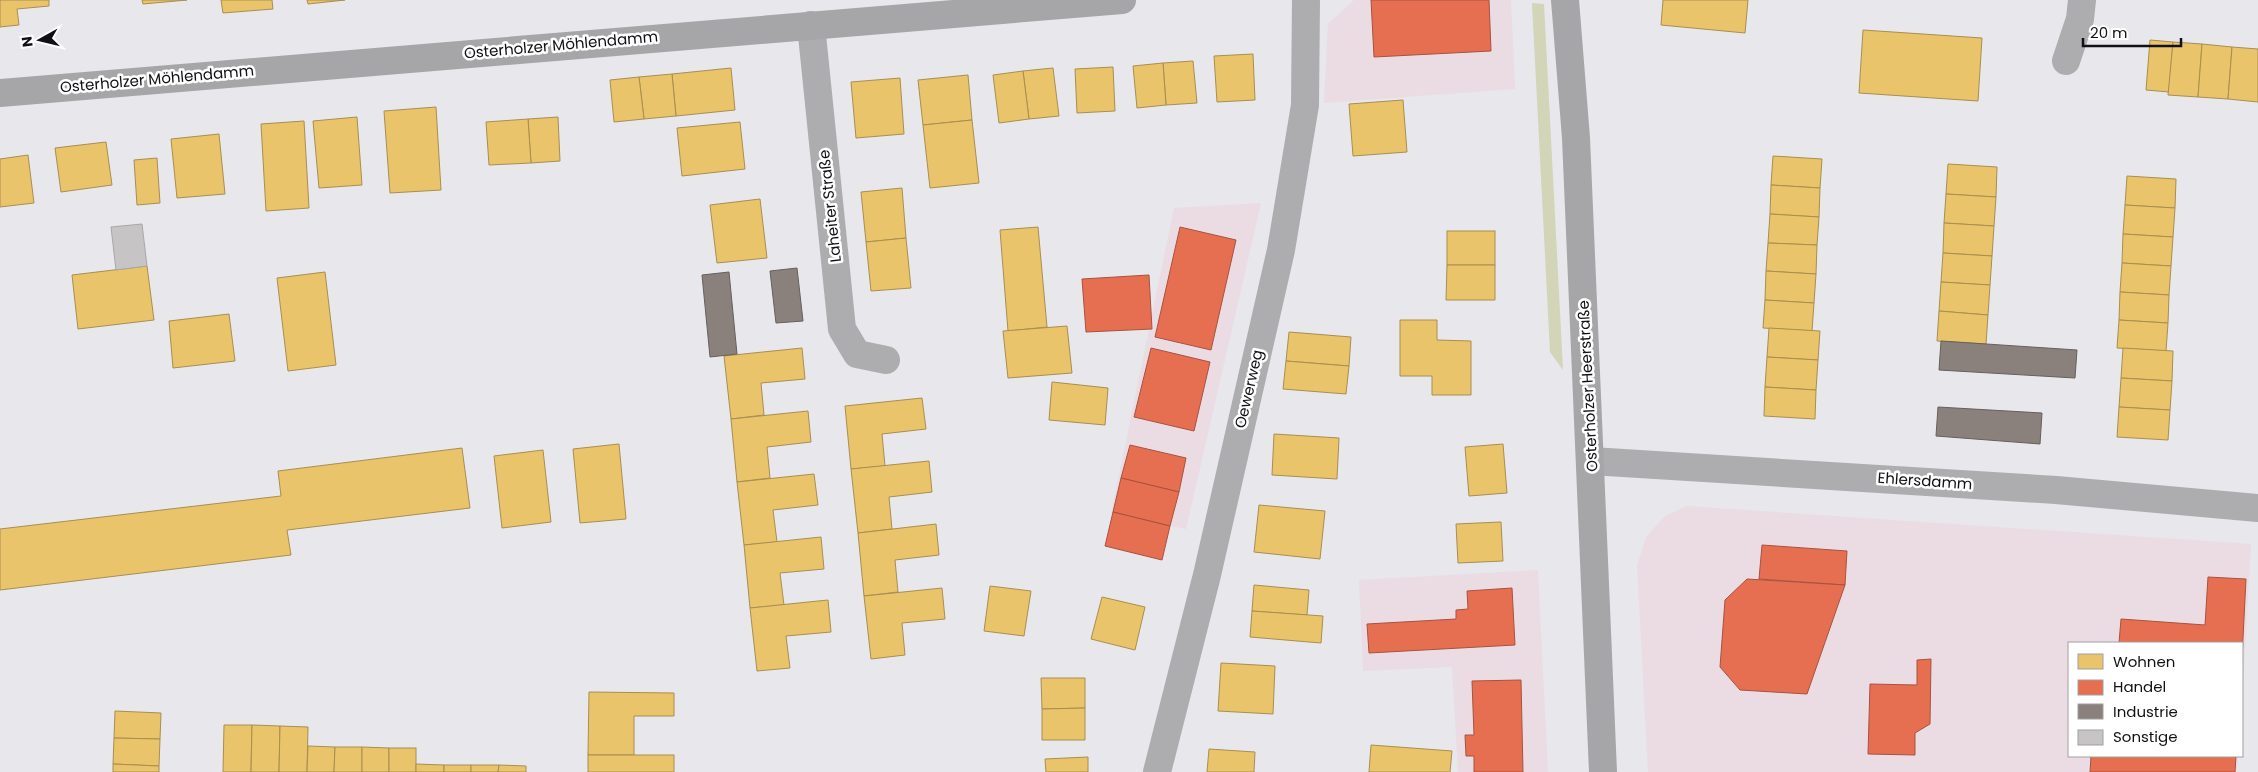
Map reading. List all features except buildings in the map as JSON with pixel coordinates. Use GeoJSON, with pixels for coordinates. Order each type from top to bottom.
{"type":"FeatureCollection","features":[{"type":"Feature","properties":{"kind":"main road","name":"Osterholzer Möhlendamm"},"geometry":{"type":"LineString","coordinates":[[0,92],[1122,0]]}},
{"type":"Feature","properties":{"kind":"main road","name":"Osterholzer Heerstraße"},"geometry":{"type":"LineString","coordinates":[[1566,0],[1576,138],[1604,772]]}},
{"type":"Feature","properties":{"kind":"street","name":"Oewerweg"},"geometry":{"type":"LineString","coordinates":[[1157,772],[1207,574],[1281,250],[1305,106],[1306,0]]}},
{"type":"Feature","properties":{"kind":"street"},"geometry":{"type":"LineString","coordinates":[[2066,61],[2080,19],[2082,0]]}},
{"type":"Feature","properties":{"kind":"street","name":"Laheiter Straße"},"geometry":{"type":"LineString","coordinates":[[812,25],[842,329],[857,354],[886,360]]}},
{"type":"Feature","properties":{"kind":"street","name":"Ehlersdamm"},"geometry":{"type":"LineString","coordinates":[[1591,460],[2056,490],[2258,508]]}},
{"type":"Feature","properties":{"kind":"shaded area"},"geometry":{"type":"Polygon","coordinates":[[[1354,0],[1511,0],[1515,89],[1324,103],[1328,24],[1354,0]]]}},
{"type":"Feature","properties":{"kind":"shaded area"},"geometry":{"type":"Polygon","coordinates":[[[1261,203],[1186,529],[1111,514],[1174,208],[1261,203]]]}},
{"type":"Feature","properties":{"kind":"shaded area"},"geometry":{"type":"Polygon","coordinates":[[[1687,506],[2251,544],[2243,684],[2243,642],[2068,642],[2068,757],[2238,757],[2237,772],[1648,772],[1637,565],[1646,537],[1665,516],[1687,506]]]}},
{"type":"Feature","properties":{"kind":"shaded area"},"geometry":{"type":"Polygon","coordinates":[[[1538,570],[1548,772],[1458,772],[1452,667],[1363,671],[1359,580],[1538,570]]]}},
{"type":"Feature","properties":{"kind":"green space"},"geometry":{"type":"Polygon","coordinates":[[[1532,3],[1544,4],[1563,370],[1550,352],[1532,3]]]}}]}
